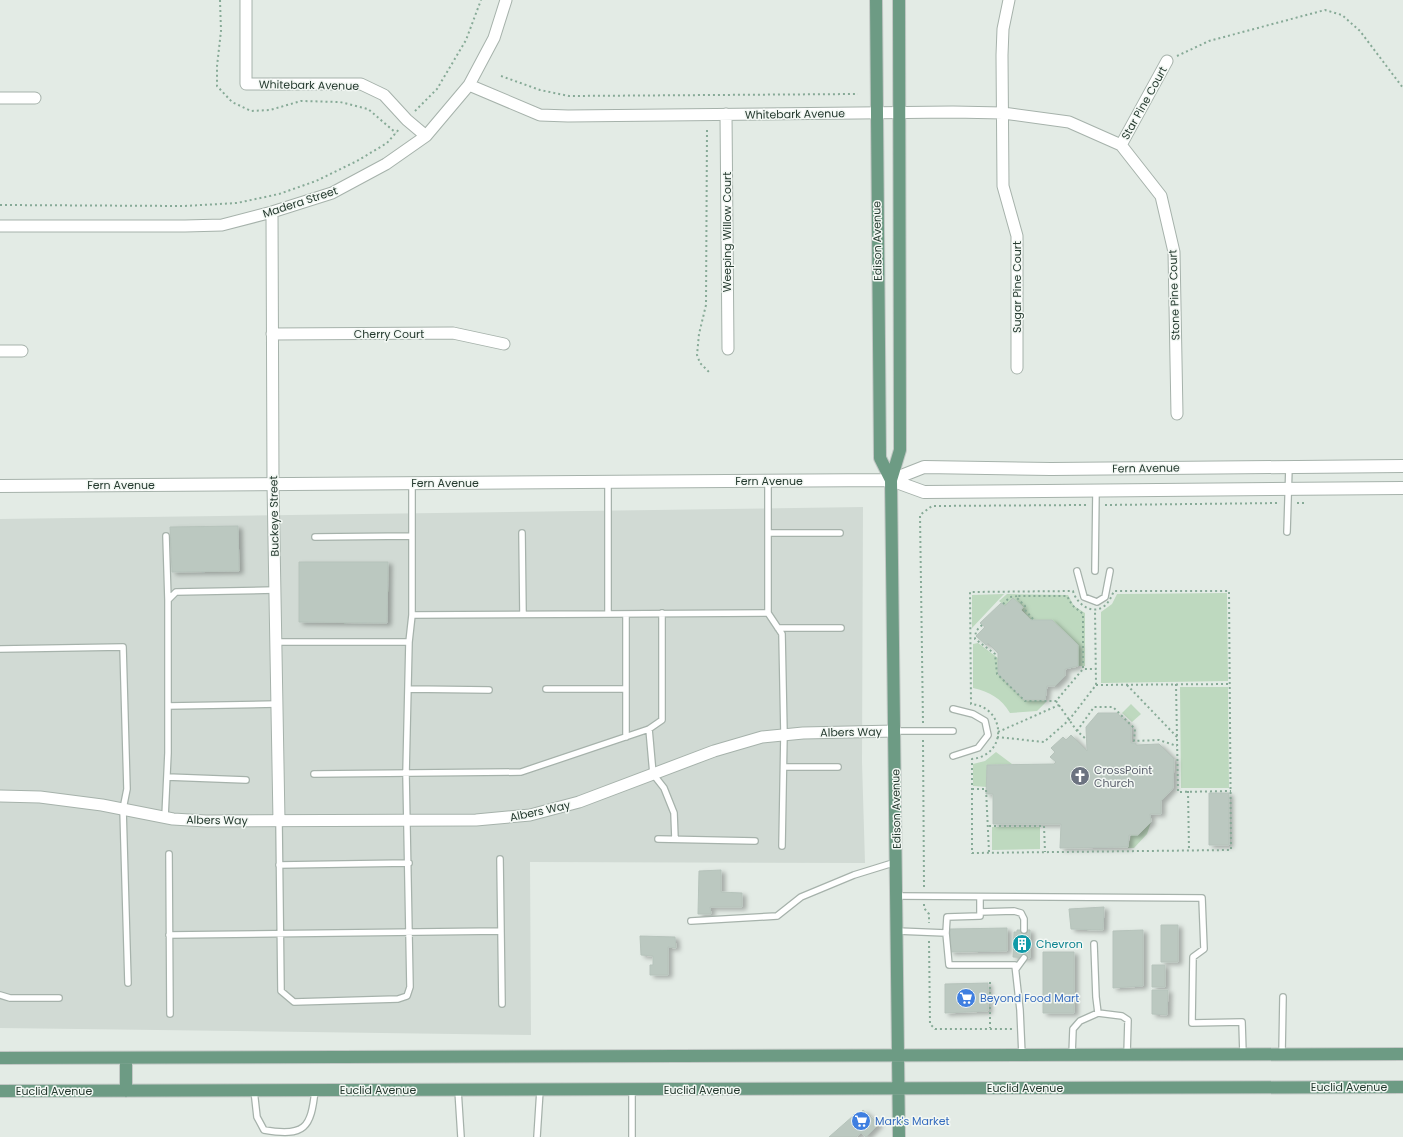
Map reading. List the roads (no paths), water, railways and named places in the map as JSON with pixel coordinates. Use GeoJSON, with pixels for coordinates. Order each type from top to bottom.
{"type":"FeatureCollection","features":[{"type":"Feature","properties":{"kind":"main road","name":"Edison Avenue"},"geometry":{"type":"LineString","coordinates":[[876,0],[880,458],[891,480]]}},
{"type":"Feature","properties":{"kind":"main road","name":"Edison Avenue"},"geometry":{"type":"LineString","coordinates":[[899,0],[900,450],[891,480],[899,1137]]}},
{"type":"Feature","properties":{"kind":"main road"},"geometry":{"type":"LineString","coordinates":[[0,1058],[1403,1054]]}},
{"type":"Feature","properties":{"kind":"main road"},"geometry":{"type":"LineString","coordinates":[[126,1058],[126,1091]]}},
{"type":"Feature","properties":{"kind":"main road","name":"Euclid Avenue"},"geometry":{"type":"LineString","coordinates":[[0,1091],[1403,1087]]}},
{"type":"Feature","properties":{"kind":"street","name":"Whitebark Avenue"},"geometry":{"type":"LineString","coordinates":[[246,0],[246,84],[361,84],[384,95],[407,120],[426,136]]}},
{"type":"Feature","properties":{"kind":"street","name":"Madera Street"},"geometry":{"type":"LineString","coordinates":[[0,226],[222,225],[272,212],[332,193],[386,164],[426,136],[469,85],[494,38],[506,0]]}},
{"type":"Feature","properties":{"kind":"street","name":"Sugar Pine Court"},"geometry":{"type":"LineString","coordinates":[[1009,0],[1003,42],[1003,186],[1017,236],[1018,368]]}},
{"type":"Feature","properties":{"kind":"street","name":"Star Pine Court"},"geometry":{"type":"LineString","coordinates":[[1121,144],[1167,61]]}},
{"type":"Feature","properties":{"kind":"street","name":"Whitebark Avenue"},"geometry":{"type":"LineString","coordinates":[[469,85],[540,115],[568,116],[900,112],[1003,113],[1069,122],[1121,144]]}},
{"type":"Feature","properties":{"kind":"street"},"geometry":{"type":"LineString","coordinates":[[0,98],[35,98]]}},
{"type":"Feature","properties":{"kind":"street","name":"Weeping Willow Court"},"geometry":{"type":"LineString","coordinates":[[726,114],[728,350]]}},
{"type":"Feature","properties":{"kind":"street","name":"Stone Pine Court"},"geometry":{"type":"LineString","coordinates":[[1121,144],[1161,196],[1174,252],[1177,414]]}},
{"type":"Feature","properties":{"kind":"street","name":"Buckeye Street"},"geometry":{"type":"LineString","coordinates":[[272,212],[273,484],[279,821]]}},
{"type":"Feature","properties":{"kind":"street","name":"Cherry Court"},"geometry":{"type":"LineString","coordinates":[[272,334],[453,333],[504,344]]}},
{"type":"Feature","properties":{"kind":"street"},"geometry":{"type":"LineString","coordinates":[[0,352],[22,351]]}},
{"type":"Feature","properties":{"kind":"street","name":"Fern Avenue"},"geometry":{"type":"LineString","coordinates":[[891,480],[924,467],[1051,469],[1403,466]]}},
{"type":"Feature","properties":{"kind":"street","name":"Fern Avenue"},"geometry":{"type":"LineString","coordinates":[[0,486],[891,480],[924,492],[1403,488]]}},
{"type":"Feature","properties":{"kind":"street","name":"Albers Way"},"geometry":{"type":"LineString","coordinates":[[0,796],[40,797],[123,809],[169,818],[206,821],[476,820],[530,815],[579,802],[737,744],[762,737],[784,734],[895,731]]}},
{"type":"Feature","properties":{"kind":"lane"},"geometry":{"type":"LineString","coordinates":[[1287,532],[1289,467]]}},
{"type":"Feature","properties":{"kind":"lane"},"geometry":{"type":"LineString","coordinates":[[768,481],[768,613],[782,634],[784,734],[782,846]]}},
{"type":"Feature","properties":{"kind":"lane"},"geometry":{"type":"LineString","coordinates":[[608,482],[608,614]]}},
{"type":"Feature","properties":{"kind":"lane"},"geometry":{"type":"LineString","coordinates":[[279,821],[281,991],[294,1002],[398,999],[406,996],[410,987],[409,863],[406,774],[409,642],[412,615],[412,483]]}},
{"type":"Feature","properties":{"kind":"lane"},"geometry":{"type":"LineString","coordinates":[[1095,571],[1096,491]]}},
{"type":"Feature","properties":{"kind":"lane"},"geometry":{"type":"LineString","coordinates":[[522,533],[522,614]]}},
{"type":"Feature","properties":{"kind":"lane"},"geometry":{"type":"LineString","coordinates":[[768,534],[840,534]]}},
{"type":"Feature","properties":{"kind":"lane"},"geometry":{"type":"LineString","coordinates":[[166,536],[168,600],[167,777],[169,818]]}},
{"type":"Feature","properties":{"kind":"lane"},"geometry":{"type":"LineString","coordinates":[[315,537],[412,536]]}},
{"type":"Feature","properties":{"kind":"lane"},"geometry":{"type":"LineString","coordinates":[[1077,571],[1084,597],[1097,602],[1105,597],[1110,571]]}},
{"type":"Feature","properties":{"kind":"lane"},"geometry":{"type":"LineString","coordinates":[[168,600],[176,592],[275,590]]}},
{"type":"Feature","properties":{"kind":"lane"},"geometry":{"type":"LineString","coordinates":[[412,615],[768,613]]}},
{"type":"Feature","properties":{"kind":"lane"},"geometry":{"type":"LineString","coordinates":[[626,614],[626,737]]}},
{"type":"Feature","properties":{"kind":"lane"},"geometry":{"type":"LineString","coordinates":[[314,774],[521,772],[649,729],[662,720],[662,614]]}},
{"type":"Feature","properties":{"kind":"lane"},"geometry":{"type":"LineString","coordinates":[[778,628],[841,628]]}},
{"type":"Feature","properties":{"kind":"lane"},"geometry":{"type":"LineString","coordinates":[[276,642],[409,642]]}},
{"type":"Feature","properties":{"kind":"lane"},"geometry":{"type":"LineString","coordinates":[[0,649],[124,647],[127,789],[123,809],[128,983]]}},
{"type":"Feature","properties":{"kind":"lane"},"geometry":{"type":"LineString","coordinates":[[408,689],[489,690]]}},
{"type":"Feature","properties":{"kind":"lane"},"geometry":{"type":"LineString","coordinates":[[546,689],[626,689]]}},
{"type":"Feature","properties":{"kind":"lane"},"geometry":{"type":"LineString","coordinates":[[168,706],[277,704]]}},
{"type":"Feature","properties":{"kind":"lane"},"geometry":{"type":"LineString","coordinates":[[953,709],[973,714],[985,721],[988,735],[978,748],[953,756]]}},
{"type":"Feature","properties":{"kind":"lane"},"geometry":{"type":"LineString","coordinates":[[649,729],[653,774],[664,788],[672,805],[674,813],[675,839]]}},
{"type":"Feature","properties":{"kind":"lane"},"geometry":{"type":"LineString","coordinates":[[895,731],[953,731]]}},
{"type":"Feature","properties":{"kind":"lane"},"geometry":{"type":"LineString","coordinates":[[784,767],[838,767]]}},
{"type":"Feature","properties":{"kind":"lane"},"geometry":{"type":"LineString","coordinates":[[167,777],[246,780]]}},
{"type":"Feature","properties":{"kind":"lane"},"geometry":{"type":"LineString","coordinates":[[658,839],[755,840]]}},
{"type":"Feature","properties":{"kind":"lane"},"geometry":{"type":"LineString","coordinates":[[169,854],[170,1014]]}},
{"type":"Feature","properties":{"kind":"lane"},"geometry":{"type":"LineString","coordinates":[[500,859],[502,1004]]}},
{"type":"Feature","properties":{"kind":"lane"},"geometry":{"type":"LineString","coordinates":[[691,921],[777,916],[802,897],[854,875],[896,862]]}},
{"type":"Feature","properties":{"kind":"lane"},"geometry":{"type":"LineString","coordinates":[[279,865],[409,863]]}},
{"type":"Feature","properties":{"kind":"lane"},"geometry":{"type":"LineString","coordinates":[[897,896],[1202,898],[1204,949],[1193,957],[1192,1023],[1242,1022],[1243,1054]]}},
{"type":"Feature","properties":{"kind":"lane"},"geometry":{"type":"LineString","coordinates":[[980,897],[980,916],[947,917],[946,933],[948,965],[1015,965],[1022,1055]]}},
{"type":"Feature","properties":{"kind":"lane"},"geometry":{"type":"LineString","coordinates":[[980,912],[1001,911],[1021,913],[1024,919],[1024,930]]}},
{"type":"Feature","properties":{"kind":"lane"},"geometry":{"type":"LineString","coordinates":[[897,931],[946,933]]}},
{"type":"Feature","properties":{"kind":"lane"},"geometry":{"type":"LineString","coordinates":[[169,935],[501,932]]}},
{"type":"Feature","properties":{"kind":"lane"},"geometry":{"type":"LineString","coordinates":[[1094,944],[1098,1013]]}},
{"type":"Feature","properties":{"kind":"lane"},"geometry":{"type":"LineString","coordinates":[[1016,969],[1024,958]]}},
{"type":"Feature","properties":{"kind":"lane"},"geometry":{"type":"LineString","coordinates":[[0,995],[10,998],[59,998]]}},
{"type":"Feature","properties":{"kind":"lane"},"geometry":{"type":"LineString","coordinates":[[1282,1054],[1283,997]]}},
{"type":"Feature","properties":{"kind":"lane"},"geometry":{"type":"LineString","coordinates":[[1072,1055],[1073,1029],[1080,1021],[1098,1013],[1122,1016],[1128,1020],[1127,1055]]}},
{"type":"Feature","properties":{"kind":"lane"},"geometry":{"type":"LineString","coordinates":[[254,1090],[257,1117],[264,1130],[282,1135],[301,1131],[309,1124],[315,1090]]}},
{"type":"Feature","properties":{"kind":"lane"},"geometry":{"type":"LineString","coordinates":[[458,1090],[461,1137]]}},
{"type":"Feature","properties":{"kind":"lane"},"geometry":{"type":"LineString","coordinates":[[537,1137],[540,1090]]}},
{"type":"Feature","properties":{"kind":"lane"},"geometry":{"type":"LineString","coordinates":[[632,1090],[632,1137]]}},
{"type":"Feature","properties":{"kind":"place","name":"CrossPoint Church"},"geometry":{"type":"Point","coordinates":[1080,776]}},
{"type":"Feature","properties":{"kind":"place","name":"Chevron"},"geometry":{"type":"Point","coordinates":[1022,944]}},
{"type":"Feature","properties":{"kind":"place","name":"Beyond Food Mart"},"geometry":{"type":"Point","coordinates":[966,998]}},
{"type":"Feature","properties":{"kind":"place","name":"Mark's Market"},"geometry":{"type":"Point","coordinates":[861,1121]}}]}
